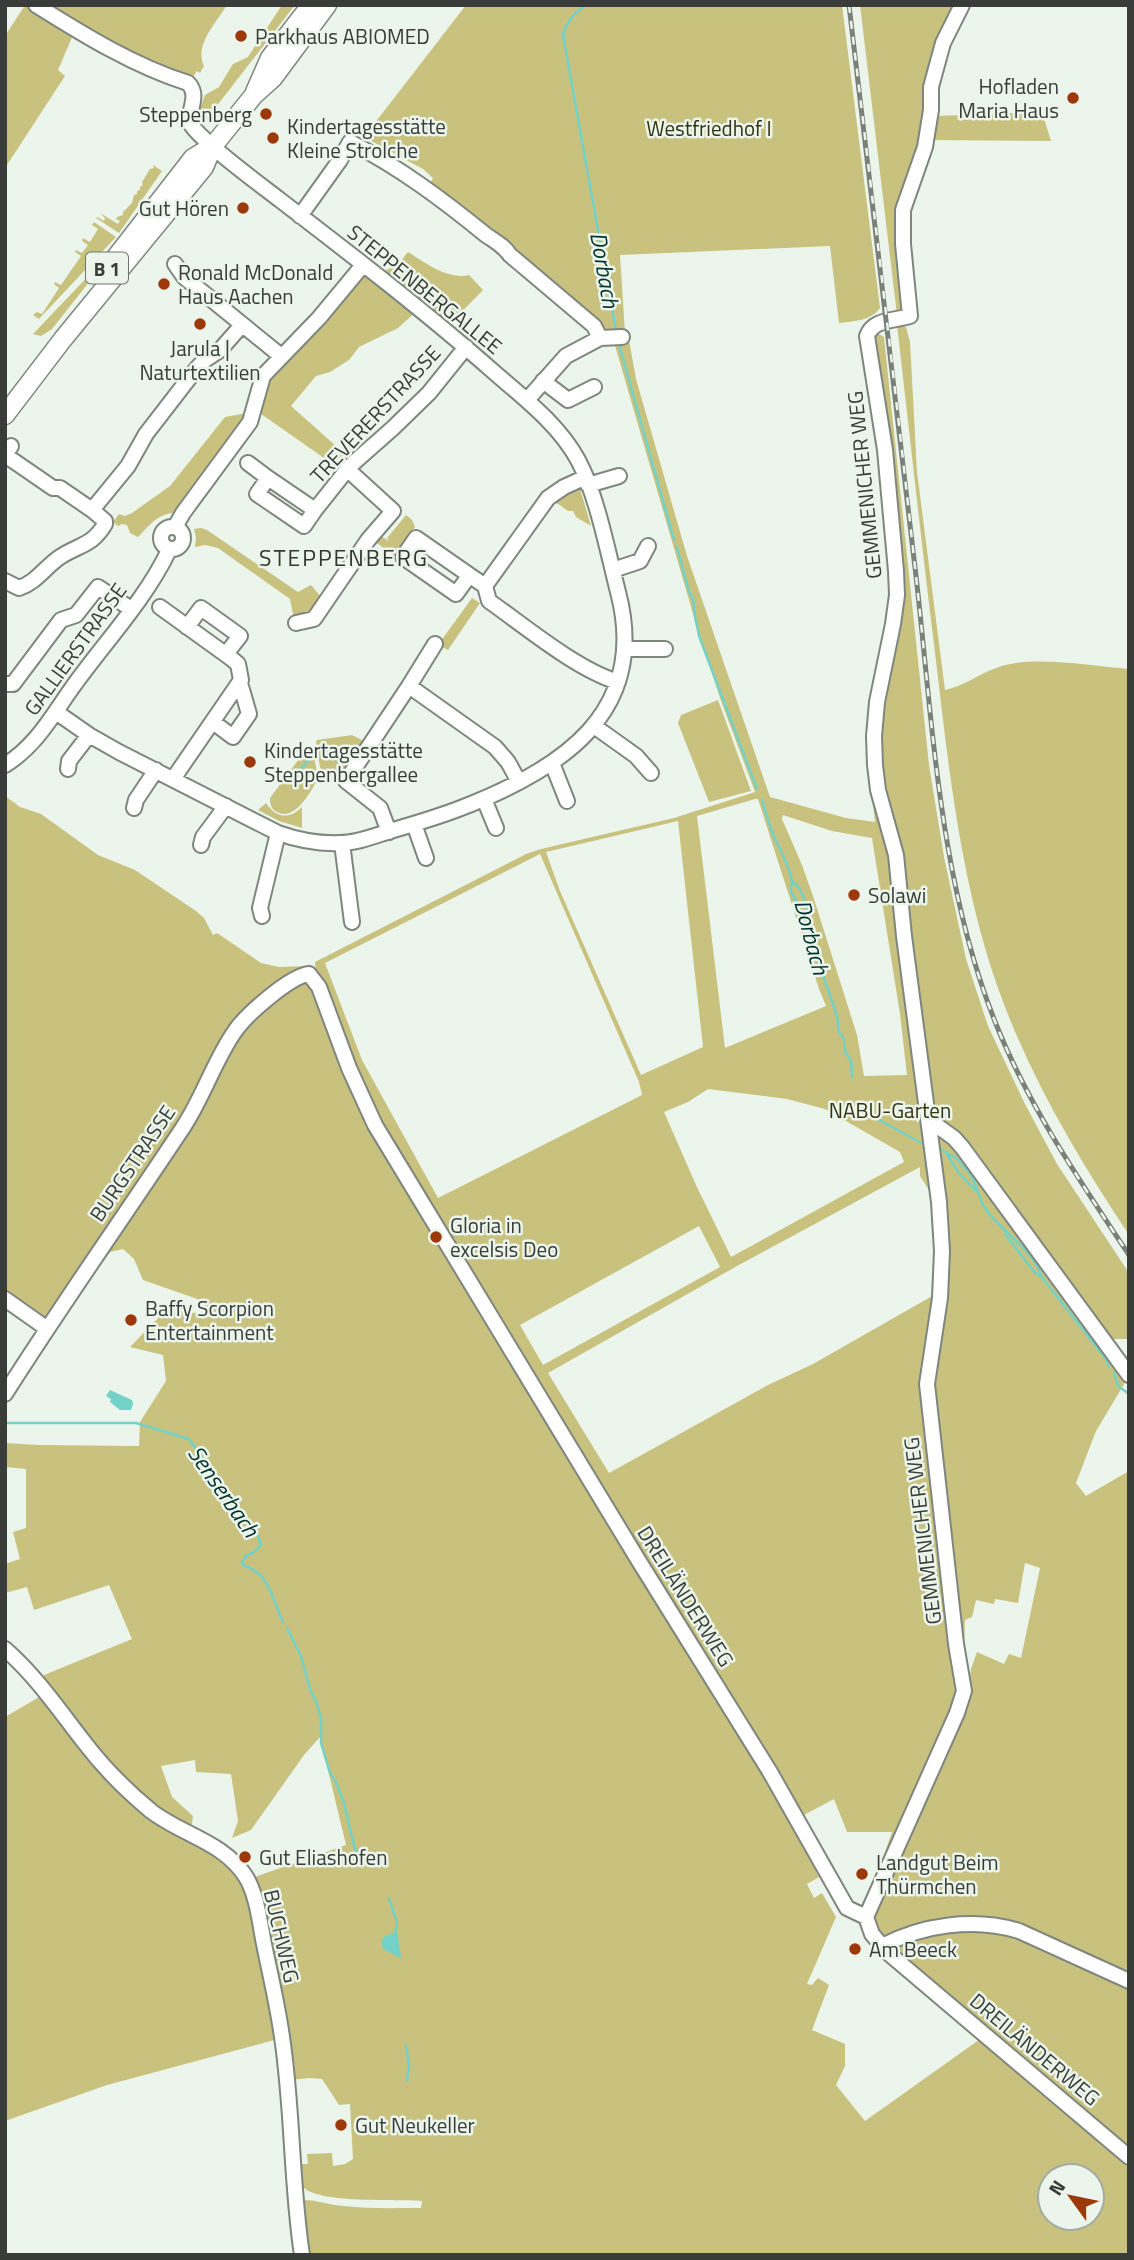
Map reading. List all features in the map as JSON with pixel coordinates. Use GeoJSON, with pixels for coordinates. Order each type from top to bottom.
{"type":"FeatureCollection","features":[{"type":"Feature","properties":{"kind":"main road","name":"B 1"},"geometry":{"type":"LineString","coordinates":[[254,95],[270,58],[311,5]]}},
{"type":"Feature","properties":{"kind":"main road","name":"B 1"},"geometry":{"type":"LineString","coordinates":[[5,415],[63,339],[204,167],[213,146],[254,95],[273,78],[327,5]]}},
{"type":"Feature","properties":{"kind":"main road","name":"B 1"},"geometry":{"type":"LineString","coordinates":[[5,396],[191,161],[213,146]]}},
{"type":"Feature","properties":{"kind":"street","name":"STEPPENBERGALLEE"},"geometry":{"type":"LineString","coordinates":[[36,5],[118,53],[188,83],[194,96],[190,125],[466,347],[561,433],[578,459],[587,481],[623,610],[625,649],[611,701],[583,739],[552,763],[484,799],[389,832],[342,844],[306,841],[278,833],[89,735],[56,712]]}},
{"type":"Feature","properties":{"kind":"street","name":"GEMMENICHER WEG"},"geometry":{"type":"LineString","coordinates":[[866,1917],[957,1713],[964,1691],[956,1644],[927,1384],[940,1297],[942,1251],[939,1202],[896,855],[878,790],[875,765],[877,702],[897,595],[885,450],[867,336],[869,329],[878,323],[909,316],[903,211],[925,147],[931,87],[943,43],[962,5]]}},
{"type":"Feature","properties":{"kind":"street"},"geometry":{"type":"LineString","coordinates":[[300,216],[350,142],[373,153],[461,214],[489,237],[497,240],[510,255],[594,326],[611,337],[566,356],[527,400]]}},
{"type":"Feature","properties":{"kind":"street"},"geometry":{"type":"LineString","coordinates":[[175,264],[184,277],[281,356]]}},
{"type":"Feature","properties":{"kind":"street","name":"GALLIERSTRASSE"},"geometry":{"type":"LineString","coordinates":[[5,765],[29,747],[131,609],[151,601],[169,550],[161,544],[161,534],[167,528],[175,527],[183,513],[240,457],[263,376],[320,318],[363,265]]}},
{"type":"Feature","properties":{"kind":"street"},"geometry":{"type":"LineString","coordinates":[[92,510],[128,466],[146,434],[197,368],[220,350],[242,325]]}},
{"type":"Feature","properties":{"kind":"street","name":"TREVERERSTRASSE"},"geometry":{"type":"LineString","coordinates":[[240,457],[268,478],[257,494],[304,526],[347,469],[429,393],[466,347]]}},
{"type":"Feature","properties":{"kind":"street"},"geometry":{"type":"LineString","coordinates":[[543,381],[568,400],[594,387]]}},
{"type":"Feature","properties":{"kind":"street"},"geometry":{"type":"LineString","coordinates":[[5,582],[19,588],[37,579],[62,556],[85,546],[95,538],[105,521],[60,488],[53,488],[5,455],[11,446]]}},
{"type":"Feature","properties":{"kind":"street"},"geometry":{"type":"LineString","coordinates":[[296,623],[314,620],[368,540],[393,511],[347,469]]}},
{"type":"Feature","properties":{"kind":"street"},"geometry":{"type":"LineString","coordinates":[[618,682],[584,667],[503,611],[487,598],[485,586],[548,498],[564,487],[619,476]]}},
{"type":"Feature","properties":{"kind":"street"},"geometry":{"type":"LineString","coordinates":[[613,570],[643,563],[648,546]]}},
{"type":"Feature","properties":{"kind":"street"},"geometry":{"type":"LineString","coordinates":[[469,576],[485,586]]}},
{"type":"Feature","properties":{"kind":"street"},"geometry":{"type":"LineString","coordinates":[[5,684],[13,684],[61,620],[76,615],[98,587],[131,609]]}},
{"type":"Feature","properties":{"kind":"street"},"geometry":{"type":"LineString","coordinates":[[151,601],[238,664],[240,683],[249,714],[233,737],[212,722]]}},
{"type":"Feature","properties":{"kind":"street"},"geometry":{"type":"LineString","coordinates":[[187,627],[201,608],[240,636],[226,654]]}},
{"type":"Feature","properties":{"kind":"street"},"geometry":{"type":"LineString","coordinates":[[389,832],[380,808],[346,781],[435,644]]}},
{"type":"Feature","properties":{"kind":"street"},"geometry":{"type":"LineString","coordinates":[[625,649],[665,649]]}},
{"type":"Feature","properties":{"kind":"street"},"geometry":{"type":"LineString","coordinates":[[173,779],[240,683]]}},
{"type":"Feature","properties":{"kind":"street"},"geometry":{"type":"LineString","coordinates":[[409,686],[495,747],[508,762],[519,782]]}},
{"type":"Feature","properties":{"kind":"street"},"geometry":{"type":"LineString","coordinates":[[594,726],[636,757],[651,773]]}},
{"type":"Feature","properties":{"kind":"street"},"geometry":{"type":"LineString","coordinates":[[68,769],[69,761],[89,735]]}},
{"type":"Feature","properties":{"kind":"street"},"geometry":{"type":"LineString","coordinates":[[552,763],[567,801]]}},
{"type":"Feature","properties":{"kind":"street"},"geometry":{"type":"LineString","coordinates":[[134,808],[136,800],[156,770]]}},
{"type":"Feature","properties":{"kind":"street"},"geometry":{"type":"LineString","coordinates":[[484,799],[496,828]]}},
{"type":"Feature","properties":{"kind":"street"},"geometry":{"type":"LineString","coordinates":[[201,845],[203,837],[226,806]]}},
{"type":"Feature","properties":{"kind":"street"},"geometry":{"type":"LineString","coordinates":[[414,824],[426,858]]}},
{"type":"Feature","properties":{"kind":"street"},"geometry":{"type":"LineString","coordinates":[[262,915],[260,908],[278,833]]}},
{"type":"Feature","properties":{"kind":"street"},"geometry":{"type":"LineString","coordinates":[[342,844],[352,922]]}},
{"type":"Feature","properties":{"kind":"street","name":"BURGSTRASSE"},"geometry":{"type":"LineString","coordinates":[[5,1394],[46,1328],[184,1127],[236,1030],[266,1000],[298,977],[309,974]]}},
{"type":"Feature","properties":{"kind":"street","name":"DREILÄNDERWEG"},"geometry":{"type":"LineString","coordinates":[[309,974],[319,987],[360,1094],[393,1156],[770,1772],[847,1908],[866,1917],[872,1934],[882,1947],[1129,2157]]}},
{"type":"Feature","properties":{"kind":"street"},"geometry":{"type":"LineString","coordinates":[[929,1121],[954,1138],[962,1147],[1129,1375]]}},
{"type":"Feature","properties":{"kind":"street"},"geometry":{"type":"LineString","coordinates":[[5,1299],[46,1328]]}},
{"type":"Feature","properties":{"kind":"street","name":"BUCHWEG"},"geometry":{"type":"LineString","coordinates":[[5,1649],[40,1683],[85,1744],[112,1774],[152,1811],[232,1858],[247,1879],[256,1906],[282,2037],[302,2255]]}},
{"type":"Feature","properties":{"kind":"street"},"geometry":{"type":"LineString","coordinates":[[882,1947],[913,1934],[949,1926],[986,1924],[1019,1931],[1129,1981]]}},
{"type":"Feature","properties":{"kind":"green space"},"geometry":{"type":"Polygon","coordinates":[[[25,5],[73,35],[58,70],[65,76],[5,168],[5,36],[25,5]]]}},
{"type":"Feature","properties":{"kind":"green space"},"geometry":{"type":"Polygon","coordinates":[[[49,5],[227,5],[204,42],[204,66],[200,73],[197,71],[193,77],[181,73],[176,75],[110,44],[49,5]]]}},
{"type":"Feature","properties":{"kind":"green space"},"geometry":{"type":"Polygon","coordinates":[[[282,5],[295,5],[202,125],[197,117],[205,95],[219,87],[233,64],[248,57],[282,5]]]}},
{"type":"Feature","properties":{"kind":"green space"},"geometry":{"type":"Polygon","coordinates":[[[466,5],[842,5],[880,308],[867,318],[839,323],[830,246],[620,255],[625,333],[687,556],[770,797],[846,818],[875,822],[868,761],[871,695],[889,626],[893,597],[882,458],[863,332],[877,333],[884,337],[929,765],[944,857],[966,959],[988,1026],[1025,1104],[1057,1164],[1129,1273],[1129,1339],[1106,1339],[959,1137],[932,1114],[922,1026],[913,1026],[920,1108],[916,1112],[917,1122],[924,1122],[934,1198],[920,1176],[920,1167],[548,1373],[609,1473],[768,1385],[813,1364],[934,1295],[923,1384],[925,1416],[942,1536],[951,1643],[958,1682],[968,1692],[971,1669],[977,1652],[1004,1664],[1009,1654],[1021,1658],[1040,1568],[1025,1563],[1018,1603],[995,1599],[994,1604],[976,1600],[972,1617],[965,1620],[964,1651],[961,1652],[931,1385],[945,1278],[944,1216],[936,1145],[944,1136],[951,1139],[1087,1323],[1126,1381],[1096,1431],[1076,1483],[1086,1496],[1129,1471],[1129,1979],[1040,1936],[1002,1925],[963,1922],[944,1924],[886,1939],[875,1931],[872,1914],[875,1904],[904,1839],[898,1836],[876,1885],[892,1832],[847,1832],[834,1799],[800,1817],[752,1739],[719,1676],[640,1556],[377,1118],[353,1068],[316,974],[315,962],[526,854],[674,818],[755,792],[696,624],[614,342],[573,299],[462,208],[429,185],[433,178],[423,169],[364,137],[466,5]],[[758,799],[697,816],[725,1048],[826,1006],[758,799]],[[783,815],[782,819],[802,865],[857,1035],[864,1076],[907,1075],[872,838],[832,831],[783,815]],[[678,821],[546,852],[560,891],[641,1075],[703,1047],[678,821]],[[540,854],[325,963],[362,1060],[438,1198],[642,1095],[639,1082],[540,854]],[[708,1089],[688,1102],[664,1112],[731,1257],[904,1162],[900,1152],[825,1109],[787,1099],[708,1089]],[[699,1226],[520,1325],[543,1365],[720,1267],[699,1226]]]}},
{"type":"Feature","properties":{"kind":"green space"},"geometry":{"type":"Polygon","coordinates":[[[860,5],[956,5],[921,142],[901,203],[905,309],[897,315],[860,5]]]}},
{"type":"Feature","properties":{"kind":"green space"},"geometry":{"type":"Polygon","coordinates":[[[1042,112],[1051,141],[931,140],[934,116],[1042,112]]]}},
{"type":"Feature","properties":{"kind":"green space"},"geometry":{"type":"Polygon","coordinates":[[[153,165],[162,171],[119,233],[96,218],[104,221],[105,218],[100,213],[118,224],[120,221],[117,217],[123,215],[132,203],[150,169],[154,168],[153,165]]]}},
{"type":"Feature","properties":{"kind":"green space"},"geometry":{"type":"Polygon","coordinates":[[[143,208],[146,210],[52,329],[41,336],[33,334],[94,270],[143,208]]]}},
{"type":"Feature","properties":{"kind":"green space"},"geometry":{"type":"Polygon","coordinates":[[[94,222],[116,237],[39,319],[33,315],[37,312],[42,314],[59,288],[55,282],[61,285],[81,256],[75,252],[76,250],[82,253],[88,245],[82,241],[83,238],[90,242],[98,229],[92,225],[94,222]]]}},
{"type":"Feature","properties":{"kind":"green space"},"geometry":{"type":"Polygon","coordinates":[[[408,252],[445,273],[469,275],[483,290],[444,330],[419,309],[398,328],[359,347],[349,360],[330,372],[316,376],[291,406],[354,462],[344,472],[254,409],[258,387],[363,265],[388,275],[386,270],[397,266],[408,252]]]}},
{"type":"Feature","properties":{"kind":"green space"},"geometry":{"type":"Polygon","coordinates":[[[897,325],[906,327],[910,342],[917,472],[945,690],[999,667],[1029,662],[1063,662],[1129,669],[1129,1235],[1073,1146],[1040,1085],[1010,1021],[985,948],[958,826],[946,744],[897,325]]]}},
{"type":"Feature","properties":{"kind":"green space"},"geometry":{"type":"Polygon","coordinates":[[[247,413],[174,513],[158,518],[138,537],[130,533],[127,525],[118,526],[113,522],[119,514],[125,516],[132,513],[170,486],[225,417],[247,413]]]}},
{"type":"Feature","properties":{"kind":"green space"},"geometry":{"type":"Polygon","coordinates":[[[579,485],[591,526],[576,517],[573,511],[568,511],[554,501],[579,485]]]}},
{"type":"Feature","properties":{"kind":"green space"},"geometry":{"type":"Polygon","coordinates":[[[406,515],[415,527],[396,557],[374,541],[379,535],[389,541],[387,538],[406,515]]]}},
{"type":"Feature","properties":{"kind":"green space"},"geometry":{"type":"Polygon","coordinates":[[[201,528],[298,592],[311,585],[326,603],[314,619],[294,619],[290,599],[218,548],[205,545],[195,547],[194,529],[201,528]]]}},
{"type":"Feature","properties":{"kind":"green space"},"geometry":{"type":"Polygon","coordinates":[[[472,598],[480,603],[448,650],[438,645],[472,598]]]}},
{"type":"Feature","properties":{"kind":"green space"},"geometry":{"type":"Polygon","coordinates":[[[718,700],[751,791],[709,802],[678,723],[681,715],[718,700]]]}},
{"type":"Feature","properties":{"kind":"green space"},"geometry":{"type":"Polygon","coordinates":[[[352,735],[366,742],[338,783],[321,774],[316,742],[352,735]]]}},
{"type":"Feature","properties":{"kind":"green space"},"geometry":{"type":"Polygon","coordinates":[[[307,748],[313,749],[318,779],[296,809],[284,814],[277,812],[271,806],[270,798],[307,748]]]}},
{"type":"Feature","properties":{"kind":"green space"},"geometry":{"type":"Polygon","coordinates":[[[5,796],[20,807],[41,814],[98,855],[135,870],[196,911],[204,918],[213,935],[217,933],[261,963],[279,967],[307,966],[279,984],[304,980],[312,983],[347,1070],[822,1868],[816,1872],[819,1877],[807,1884],[814,1898],[822,1893],[836,1917],[807,1984],[812,1985],[818,1978],[829,1985],[812,2030],[845,2044],[845,2066],[836,2085],[865,2121],[983,2037],[1129,2164],[1129,2255],[307,2255],[300,2200],[382,2208],[421,2208],[422,2201],[359,2200],[323,2196],[302,2186],[299,2178],[298,2164],[308,2164],[307,2154],[332,2153],[333,2166],[353,2159],[350,2104],[339,2105],[322,2079],[290,2080],[249,1879],[346,1845],[320,1737],[304,1755],[251,1830],[232,1838],[238,1821],[231,1774],[196,1772],[195,1760],[161,1766],[172,1797],[193,1816],[192,1824],[186,1830],[214,1849],[245,1880],[278,2039],[107,2085],[5,2121],[5,1717],[41,1696],[40,1684],[44,1675],[132,1639],[109,1585],[34,1610],[27,1587],[5,1593],[5,1564],[20,1559],[13,1532],[26,1528],[26,1469],[5,1467],[5,1443],[139,1446],[140,1422],[166,1381],[163,1355],[130,1347],[167,1309],[202,1314],[203,1301],[143,1280],[134,1259],[123,1249],[110,1252],[44,1317],[36,1315],[5,1294],[5,796]]]}},
{"type":"Feature","properties":{"kind":"green space"},"geometry":{"type":"Polygon","coordinates":[[[266,803],[274,812],[283,816],[302,807],[302,828],[279,821],[258,810],[266,803]]]}},
{"type":"Feature","properties":{"kind":"green space"},"geometry":{"type":"Polygon","coordinates":[[[987,1927],[1039,1944],[1089,1971],[1129,1987],[1129,2151],[889,1949],[916,1935],[987,1927]]]}},
{"type":"Feature","properties":{"kind":"water"},"geometry":{"type":"Polygon","coordinates":[[[110,1390],[132,1400],[131,1410],[120,1410],[110,1402],[111,1399],[106,1396],[110,1390]]]}},
{"type":"Feature","properties":{"kind":"water"},"geometry":{"type":"Polygon","coordinates":[[[397,1932],[401,1958],[383,1949],[381,1941],[385,1936],[397,1932]]]}},
{"type":"Feature","properties":{"kind":"waterway","name":"Dorbach"},"geometry":{"type":"LineString","coordinates":[[586,5],[572,18],[563,35],[616,331]]}},
{"type":"Feature","properties":{"kind":"waterway","name":"Dorbach"},"geometry":{"type":"LineString","coordinates":[[618,341],[674,540]]}},
{"type":"Feature","properties":{"kind":"waterway","name":"Dorbach"},"geometry":{"type":"LineString","coordinates":[[677,547],[693,601],[699,636],[757,789]]}},
{"type":"Feature","properties":{"kind":"waterway"},"geometry":{"type":"LineString","coordinates":[[326,749],[339,747],[341,754],[336,760]]}},
{"type":"Feature","properties":{"kind":"waterway"},"geometry":{"type":"LineString","coordinates":[[296,771],[310,758]]}},
{"type":"Feature","properties":{"kind":"waterway","name":"Dorbach"},"geometry":{"type":"LineString","coordinates":[[762,800],[792,881],[799,888],[810,918],[806,926],[809,939],[837,1016],[845,1052],[851,1060],[852,1077]]}},
{"type":"Feature","properties":{"kind":"waterway"},"geometry":{"type":"LineString","coordinates":[[792,881],[791,892],[798,904],[801,920],[806,926]]}},
{"type":"Feature","properties":{"kind":"waterway","name":"Dorbach"},"geometry":{"type":"LineString","coordinates":[[861,1105],[863,1111],[923,1144]]}},
{"type":"Feature","properties":{"kind":"waterway","name":"Dorbach"},"geometry":{"type":"LineString","coordinates":[[942,1150],[956,1158],[970,1174],[989,1214],[1024,1248],[1041,1276],[1106,1359],[1109,1367]]}},
{"type":"Feature","properties":{"kind":"waterway"},"geometry":{"type":"LineString","coordinates":[[947,1154],[958,1172],[975,1190]]}},
{"type":"Feature","properties":{"kind":"waterway"},"geometry":{"type":"LineString","coordinates":[[1005,1234],[1035,1273],[1041,1276]]}},
{"type":"Feature","properties":{"kind":"waterway","name":"Dorbach"},"geometry":{"type":"LineString","coordinates":[[1114,1372],[1118,1386],[1129,1394]]}},
{"type":"Feature","properties":{"kind":"waterway","name":"Senserbach"},"geometry":{"type":"LineString","coordinates":[[5,1423],[136,1423],[189,1439],[258,1536],[261,1545],[242,1562],[265,1581],[283,1622]]}},
{"type":"Feature","properties":{"kind":"waterway","name":"Senserbach"},"geometry":{"type":"LineString","coordinates":[[287,1628],[301,1656],[317,1704],[321,1719],[321,1743],[330,1773],[344,1803],[355,1850],[363,1853]]}},
{"type":"Feature","properties":{"kind":"waterway","name":"Senserbach"},"geometry":{"type":"LineString","coordinates":[[389,1899],[397,1922],[395,1934]]}},
{"type":"Feature","properties":{"kind":"waterway","name":"Senserbach"},"geometry":{"type":"LineString","coordinates":[[406,2046],[409,2066],[407,2081]]}},
{"type":"Feature","properties":{"kind":"railway"},"geometry":{"type":"LineString","coordinates":[[849,5],[941,803],[962,915],[977,970],[1009,1055],[1056,1143],[1129,1255]]}},
{"type":"Feature","properties":{"kind":"place","name":"Parkhaus ABIOMED"},"geometry":{"type":"Point","coordinates":[241,36]}},
{"type":"Feature","properties":{"kind":"place","name":"Hofladen Maria Haus"},"geometry":{"type":"Point","coordinates":[1073,98]}},
{"type":"Feature","properties":{"kind":"place","name":"Steppenberg"},"geometry":{"type":"Point","coordinates":[266,114]}},
{"type":"Feature","properties":{"kind":"place","name":"Kindertagesstätte Kleine Strolche"},"geometry":{"type":"Point","coordinates":[273,138]}},
{"type":"Feature","properties":{"kind":"place","name":"Gut Hören"},"geometry":{"type":"Point","coordinates":[243,208]}},
{"type":"Feature","properties":{"kind":"place","name":"Ronald McDonald Haus Aachen"},"geometry":{"type":"Point","coordinates":[164,284]}},
{"type":"Feature","properties":{"kind":"place","name":"Jarula | Naturtextilien"},"geometry":{"type":"Point","coordinates":[200,324]}},
{"type":"Feature","properties":{"kind":"place","name":"Kindertagesstätte Steppenbergallee"},"geometry":{"type":"Point","coordinates":[250,762]}},
{"type":"Feature","properties":{"kind":"place","name":"Solawi"},"geometry":{"type":"Point","coordinates":[854,895]}},
{"type":"Feature","properties":{"kind":"place","name":"Gloria in excelsis Deo"},"geometry":{"type":"Point","coordinates":[436,1237]}},
{"type":"Feature","properties":{"kind":"place","name":"Baffy Scorpion Entertainment"},"geometry":{"type":"Point","coordinates":[131,1320]}},
{"type":"Feature","properties":{"kind":"place","name":"Gut Eliashofen"},"geometry":{"type":"Point","coordinates":[245,1857]}},
{"type":"Feature","properties":{"kind":"place","name":"Landgut Beim Thürmchen"},"geometry":{"type":"Point","coordinates":[862,1874]}},
{"type":"Feature","properties":{"kind":"place","name":"Am Beeck"},"geometry":{"type":"Point","coordinates":[855,1949]}},
{"type":"Feature","properties":{"kind":"place","name":"Gut Neukeller"},"geometry":{"type":"Point","coordinates":[341,2125]}},
{"type":"Feature","properties":{"kind":"district","name":"STEPPENBERG"},"geometry":{"type":"Point","coordinates":[344,557]}},
{"type":"Feature","properties":{"kind":"park label","name":"Westfriedhof I"},"geometry":{"type":"Point","coordinates":[709,128]}},
{"type":"Feature","properties":{"kind":"park label","name":"NABU-Garten"},"geometry":{"type":"Point","coordinates":[890,1110]}}]}
